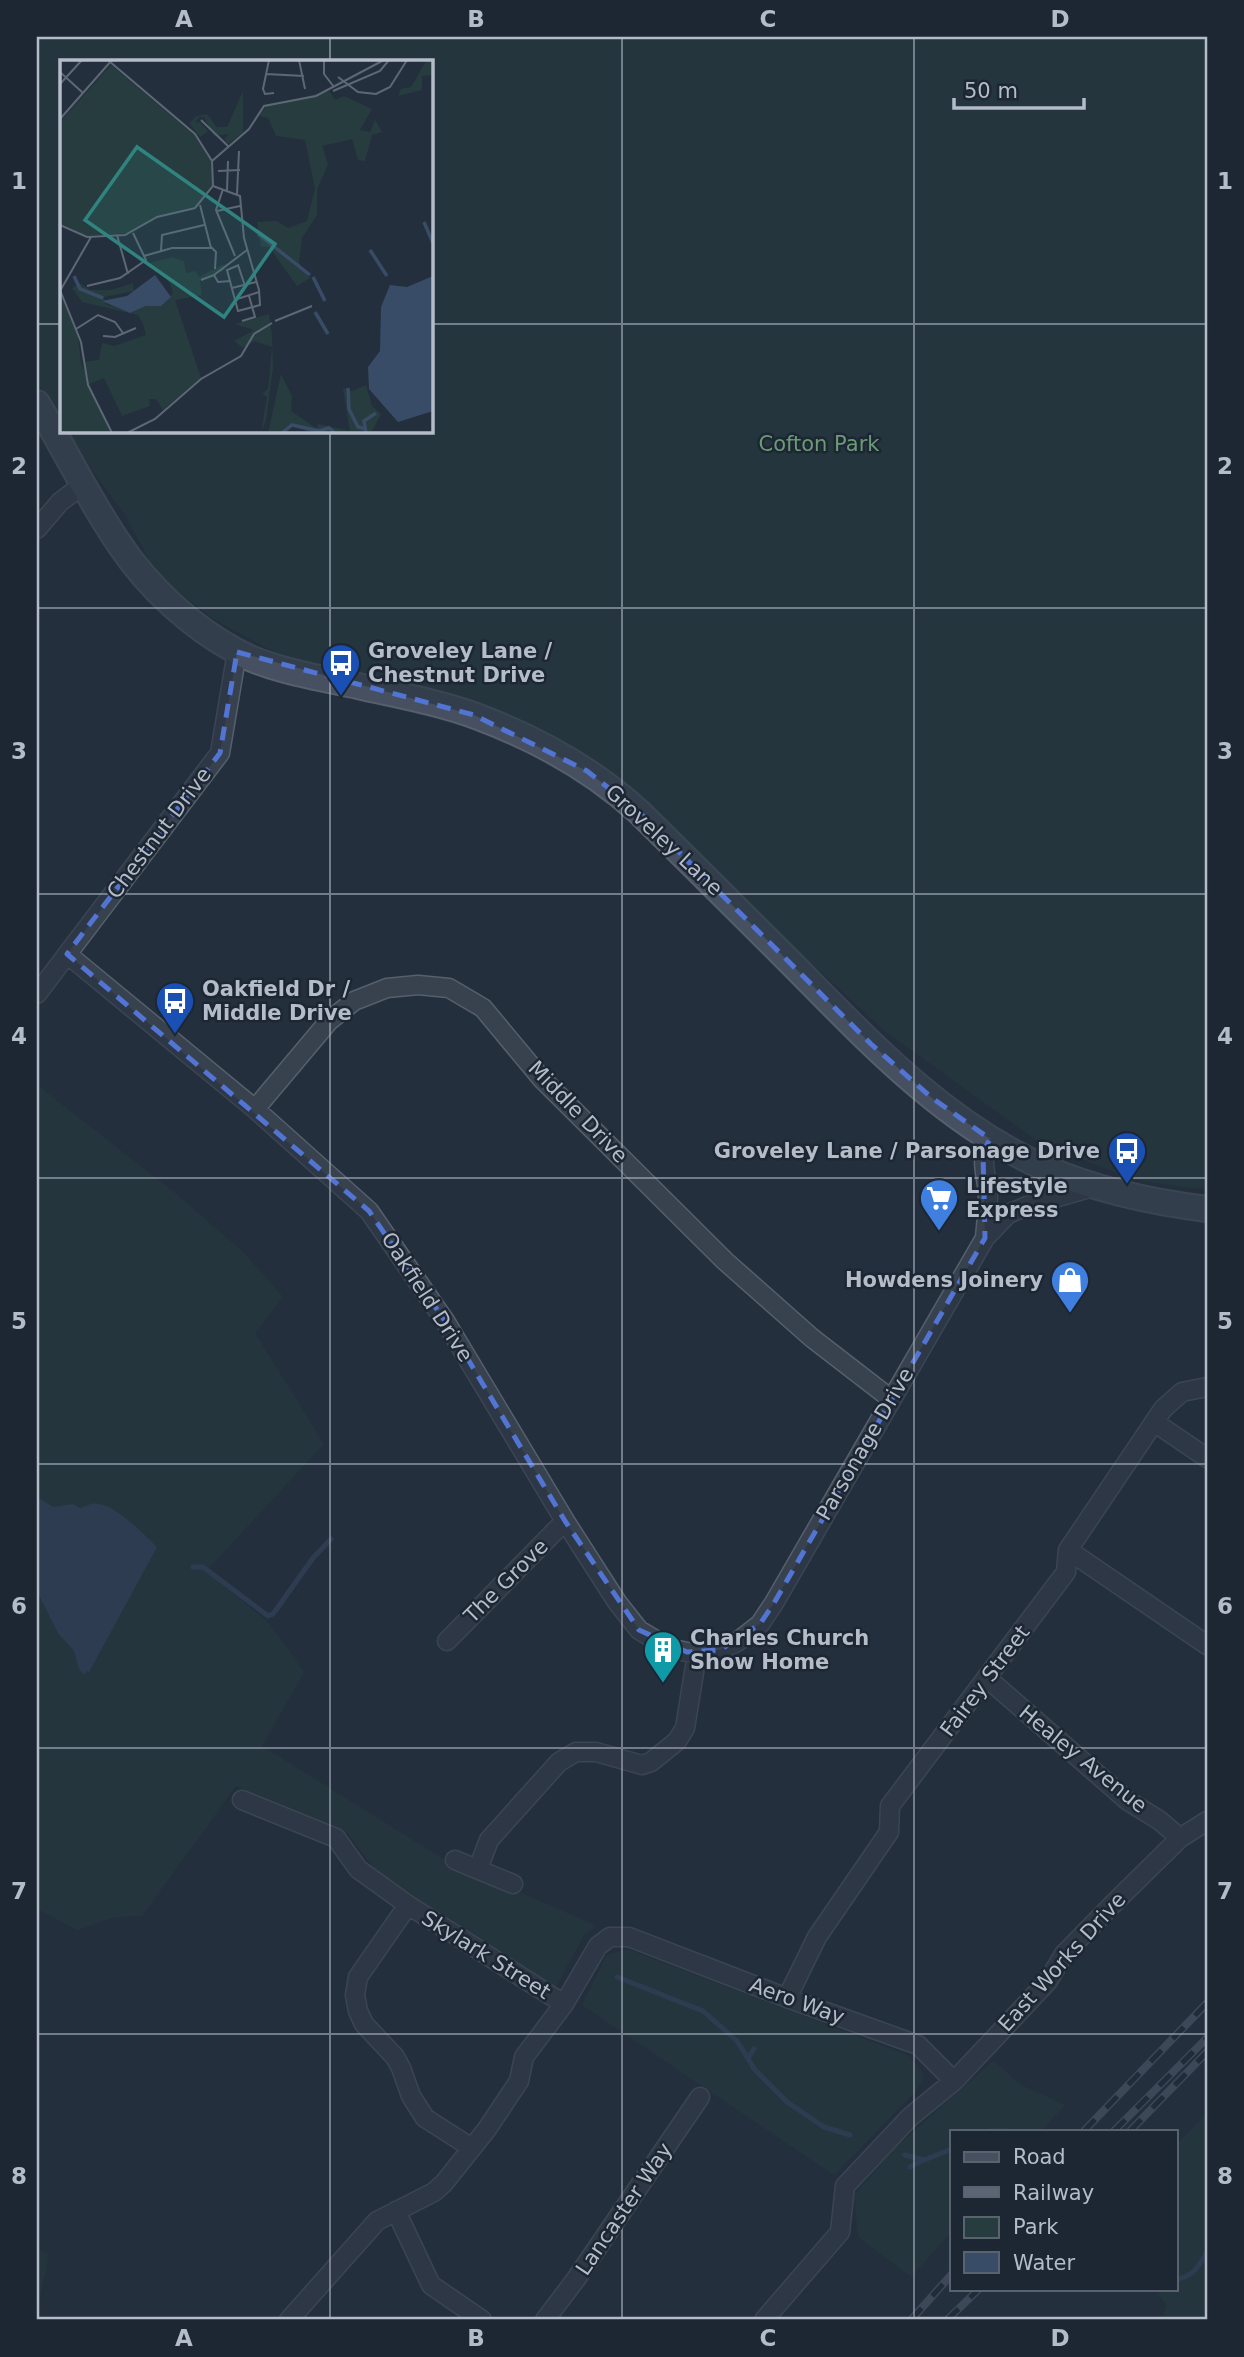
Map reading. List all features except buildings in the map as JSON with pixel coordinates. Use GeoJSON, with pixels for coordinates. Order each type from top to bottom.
{"type":"FeatureCollection","features":[{"type":"Feature","properties":{"kind":"main road","name":"Groveley Lane"},"geometry":{"type":"LineString","coordinates":[[37,404],[120,545],[170,602],[237,652],[277,667],[474,715],[531,740],[587,771],[614,789],[639,812],[872,1044],[932,1098],[990,1139],[1044,1168],[1093,1187],[1207,1209]]}},
{"type":"Feature","properties":{"kind":"street"},"geometry":{"type":"LineString","coordinates":[[37,529],[60,502],[84,484]]}},
{"type":"Feature","properties":{"kind":"street","name":"Chestnut Drive"},"geometry":{"type":"LineString","coordinates":[[37,994],[220,753],[237,652]]}},
{"type":"Feature","properties":{"kind":"street","name":"Oakfield Drive"},"geometry":{"type":"LineString","coordinates":[[67,954],[254,1109],[369,1211],[445,1321],[565,1521],[639,1630],[669,1648],[697,1654],[720,1650],[737,1643]]}},
{"type":"Feature","properties":{"kind":"street","name":"Middle Drive"},"geometry":{"type":"LineString","coordinates":[[254,1109],[329,1021],[354,1001],[387,988],[418,985],[449,988],[483,1008],[542,1079],[726,1261],[811,1338],[891,1399]]}},
{"type":"Feature","properties":{"kind":"street","name":"Parsonage Drive"},"geometry":{"type":"LineString","coordinates":[[985,1238],[988,1195],[983,1152],[990,1139]]}},
{"type":"Feature","properties":{"kind":"street","name":"Parsonage Drive"},"geometry":{"type":"LineString","coordinates":[[737,1643],[760,1624],[774,1603],[985,1238],[1008,1214],[1093,1187]]}},
{"type":"Feature","properties":{"kind":"street"},"geometry":{"type":"LineString","coordinates":[[988,1195],[1027,1206]]}},
{"type":"Feature","properties":{"kind":"street","name":"Fairey Street"},"geometry":{"type":"LineString","coordinates":[[787,1998],[817,1937],[889,1832],[890,1806],[1066,1572],[1068,1550],[1163,1409],[1182,1392],[1207,1387]]}},
{"type":"Feature","properties":{"kind":"street"},"geometry":{"type":"LineString","coordinates":[[1154,1422],[1207,1458]]}},
{"type":"Feature","properties":{"kind":"street","name":"The Grove"},"geometry":{"type":"LineString","coordinates":[[447,1641],[565,1521]]}},
{"type":"Feature","properties":{"kind":"street"},"geometry":{"type":"LineString","coordinates":[[1068,1550],[1207,1645]]}},
{"type":"Feature","properties":{"kind":"street"},"geometry":{"type":"LineString","coordinates":[[478,1869],[489,1840],[559,1762],[576,1752],[596,1752],[642,1765],[651,1762],[677,1741],[685,1728],[697,1654]]}},
{"type":"Feature","properties":{"kind":"street","name":"Healey Avenue"},"geometry":{"type":"LineString","coordinates":[[987,1678],[1128,1801],[1159,1820],[1180,1838]]}},
{"type":"Feature","properties":{"kind":"street","name":"Skylark Street"},"geometry":{"type":"LineString","coordinates":[[242,1800],[336,1838],[358,1869],[408,1905],[564,2004]]}},
{"type":"Feature","properties":{"kind":"street","name":"East Works Drive"},"geometry":{"type":"LineString","coordinates":[[764,2320],[840,2232],[845,2186],[910,2117],[954,2081],[1048,1981],[1064,1954],[1180,1838],[1207,1821]]}},
{"type":"Feature","properties":{"kind":"street"},"geometry":{"type":"LineString","coordinates":[[455,1860],[513,1884]]}},
{"type":"Feature","properties":{"kind":"street"},"geometry":{"type":"LineString","coordinates":[[408,1905],[358,1977],[355,1995],[358,2011],[364,2024],[395,2057],[420,2112],[472,2148]]}},
{"type":"Feature","properties":{"kind":"street","name":"Skylark Street"},"geometry":{"type":"LineString","coordinates":[[289,2320],[377,2221],[434,2192],[444,2183],[519,2081],[524,2057],[564,2004],[598,1946],[610,1937],[629,1937]]}},
{"type":"Feature","properties":{"kind":"street","name":"Aero Way"},"geometry":{"type":"LineString","coordinates":[[629,1937],[918,2045],[954,2081]]}},
{"type":"Feature","properties":{"kind":"street","name":"Lancaster Way"},"geometry":{"type":"LineString","coordinates":[[545,2320],[700,2097]]}},
{"type":"Feature","properties":{"kind":"street"},"geometry":{"type":"LineString","coordinates":[[396,2211],[431,2285],[482,2320]]}},
{"type":"Feature","properties":{"kind":"highlighted area"},"geometry":{"type":"Polygon","coordinates":[[[237,652],[474,715],[587,771],[639,812],[871,1044],[932,1098],[990,1139],[983,1152],[985,1238],[774,1603],[760,1624],[720,1650],[687,1652],[639,1630],[565,1521],[445,1321],[369,1211],[67,954],[220,753],[237,652]]]}},
{"type":"Feature","properties":{"kind":"green space","name":"Cofton Park"},"geometry":{"type":"Polygon","coordinates":[[[37,37],[1207,37],[1207,1189],[1134,1179],[1043,1145],[885,1031],[591,760],[283,657],[214,619],[158,576],[125,515],[68,432],[432,432],[432,60],[60,60],[60,417],[52,401],[37,383],[37,37]]]}},
{"type":"Feature","properties":{"kind":"green space"},"geometry":{"type":"Polygon","coordinates":[[[37,1085],[175,1193],[243,1252],[283,1297],[255,1333],[324,1444],[206,1571],[269,1623],[304,1672],[262,1746],[445,1860],[597,1926],[584,1935],[554,1991],[376,1871],[346,1831],[236,1786],[142,1916],[114,1917],[77,1930],[37,1909],[37,1085]]]}},
{"type":"Feature","properties":{"kind":"green space"},"geometry":{"type":"Polygon","coordinates":[[[627,1949],[907,2055],[921,2069],[923,2080],[914,2093],[834,2175],[582,2005],[607,1955],[627,1949]]]}},
{"type":"Feature","properties":{"kind":"green space"},"geometry":{"type":"Polygon","coordinates":[[[993,2061],[1021,2085],[1065,2105],[1042,2130],[950,2130],[950,2233],[911,2277],[858,2237],[854,2195],[896,2147],[993,2061]]]}},
{"type":"Feature","properties":{"kind":"green space"},"geometry":{"type":"Polygon","coordinates":[[[1207,2113],[1207,2320],[1162,2320],[1166,2305],[1156,2290],[1178,2290],[1178,2143],[1207,2113]]]}},
{"type":"Feature","properties":{"kind":"green space"},"geometry":{"type":"Polygon","coordinates":[[[37,2249],[49,2255],[37,2311],[37,2249]]]}},
{"type":"Feature","properties":{"kind":"water"},"geometry":{"type":"Polygon","coordinates":[[[37,1497],[53,1507],[73,1504],[80,1508],[99,1504],[108,1507],[157,1547],[89,1672],[86,1671],[84,1675],[79,1669],[74,1651],[58,1633],[37,1591],[37,1497]]]}},
{"type":"Feature","properties":{"kind":"waterway"},"geometry":{"type":"LineString","coordinates":[[193,1567],[203,1567],[268,1616],[273,1614],[313,1558],[331,1539]]}},
{"type":"Feature","properties":{"kind":"waterway"},"geometry":{"type":"LineString","coordinates":[[617,1977],[703,2011],[737,2041],[755,2070],[787,2102],[824,2127],[850,2135]]}},
{"type":"Feature","properties":{"kind":"waterway"},"geometry":{"type":"LineString","coordinates":[[748,2058],[754,2049]]}},
{"type":"Feature","properties":{"kind":"waterway"},"geometry":{"type":"LineString","coordinates":[[905,2155],[924,2160],[950,2150]]}},
{"type":"Feature","properties":{"kind":"waterway"},"geometry":{"type":"LineString","coordinates":[[910,2167],[923,2160]]}},
{"type":"Feature","properties":{"kind":"waterway"},"geometry":{"type":"LineString","coordinates":[[1178,2279],[1191,2274],[1207,2252]]}},
{"type":"Feature","properties":{"kind":"railway"},"geometry":{"type":"LineString","coordinates":[[1085,2130],[1207,2003]]}},
{"type":"Feature","properties":{"kind":"railway"},"geometry":{"type":"LineString","coordinates":[[1115,2130],[1207,2038]]}},
{"type":"Feature","properties":{"kind":"railway"},"geometry":{"type":"LineString","coordinates":[[1131,2130],[1207,2052]]}},
{"type":"Feature","properties":{"kind":"railway"},"geometry":{"type":"LineString","coordinates":[[911,2320],[950,2276]]}},
{"type":"Feature","properties":{"kind":"railway"},"geometry":{"type":"LineString","coordinates":[[947,2320],[978,2290]]}},
{"type":"Feature","properties":{"kind":"place","name":"Groveley Lane / Chestnut Drive"},"geometry":{"type":"Point","coordinates":[341,697]}},
{"type":"Feature","properties":{"kind":"place","name":"Oakfield Dr / Middle Drive"},"geometry":{"type":"Point","coordinates":[175,1035]}},
{"type":"Feature","properties":{"kind":"place","name":"Groveley Lane / Parsonage Drive"},"geometry":{"type":"Point","coordinates":[1127,1185]}},
{"type":"Feature","properties":{"kind":"place","name":"Lifestyle Express"},"geometry":{"type":"Point","coordinates":[939,1232]}},
{"type":"Feature","properties":{"kind":"place","name":"Howdens Joinery"},"geometry":{"type":"Point","coordinates":[1070,1314]}},
{"type":"Feature","properties":{"kind":"place","name":"Charles Church Show Home"},"geometry":{"type":"Point","coordinates":[663,1684]}}]}
